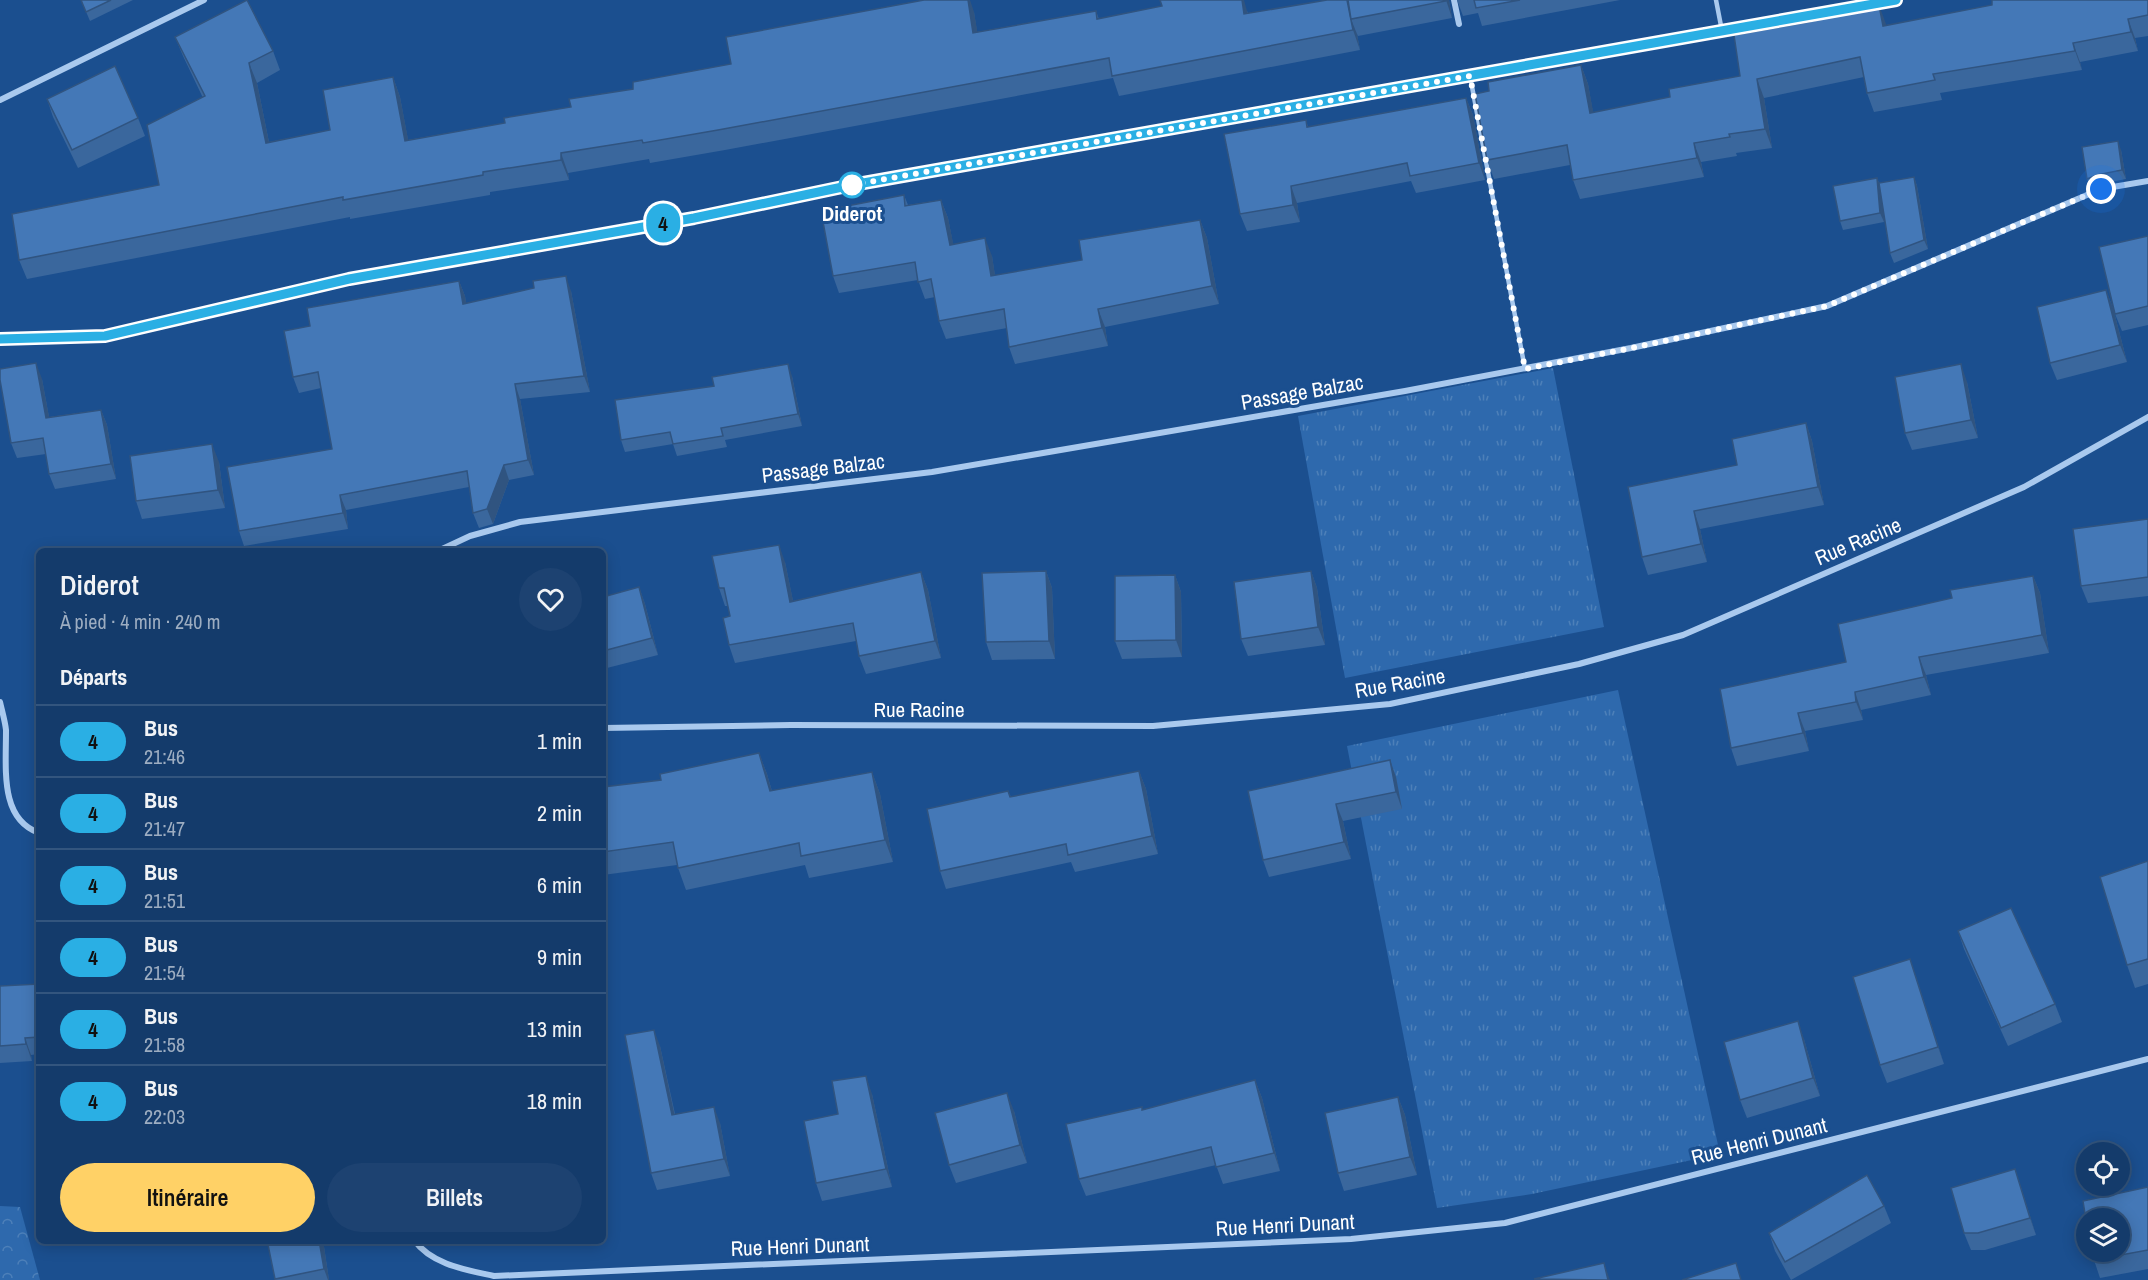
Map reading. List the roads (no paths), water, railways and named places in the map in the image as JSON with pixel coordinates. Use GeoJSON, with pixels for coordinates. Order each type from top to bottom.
{"type":"FeatureCollection","features":[{"type":"Feature","properties":{"kind":"street"},"geometry":{"type":"LineString","coordinates":[[0,100],[204,0]]}},
{"type":"Feature","properties":{"kind":"street"},"geometry":{"type":"LineString","coordinates":[[1454,0],[1459,24]]}},
{"type":"Feature","properties":{"kind":"street"},"geometry":{"type":"LineString","coordinates":[[0,339],[105,336],[349,279],[694,218],[852,185],[1896,0]]}},
{"type":"Feature","properties":{"kind":"street","name":"Passage Balzac"},"geometry":{"type":"LineString","coordinates":[[444,548],[470,536],[520,522],[932,472],[1525,369],[1827,306],[2101,189],[2148,181]]}},
{"type":"Feature","properties":{"kind":"street","name":"Rue Racine"},"geometry":{"type":"LineString","coordinates":[[606,728],[791,725],[1154,726],[1390,704],[1579,664],[1683,635],[2024,487],[2148,417]]}},
{"type":"Feature","properties":{"kind":"street"},"geometry":{"type":"LineString","coordinates":[[0,702],[6,728],[2,798],[10,817],[24,829],[36,833]]}},
{"type":"Feature","properties":{"kind":"street","name":"Rue Henri Dunant"},"geometry":{"type":"LineString","coordinates":[[416,1244],[419,1248],[453,1267],[494,1276],[1351,1239],[1505,1223],[2148,1059]]}},
{"type":"Feature","properties":{"kind":"lane"},"geometry":{"type":"LineString","coordinates":[[1716,0],[1722,31]]}},
{"type":"Feature","properties":{"kind":"lane"},"geometry":{"type":"LineString","coordinates":[[1470,76],[1525,369]]}},
{"type":"Feature","properties":{"kind":"place","name":"Diderot"},"geometry":{"type":"Point","coordinates":[852,185]}}]}
